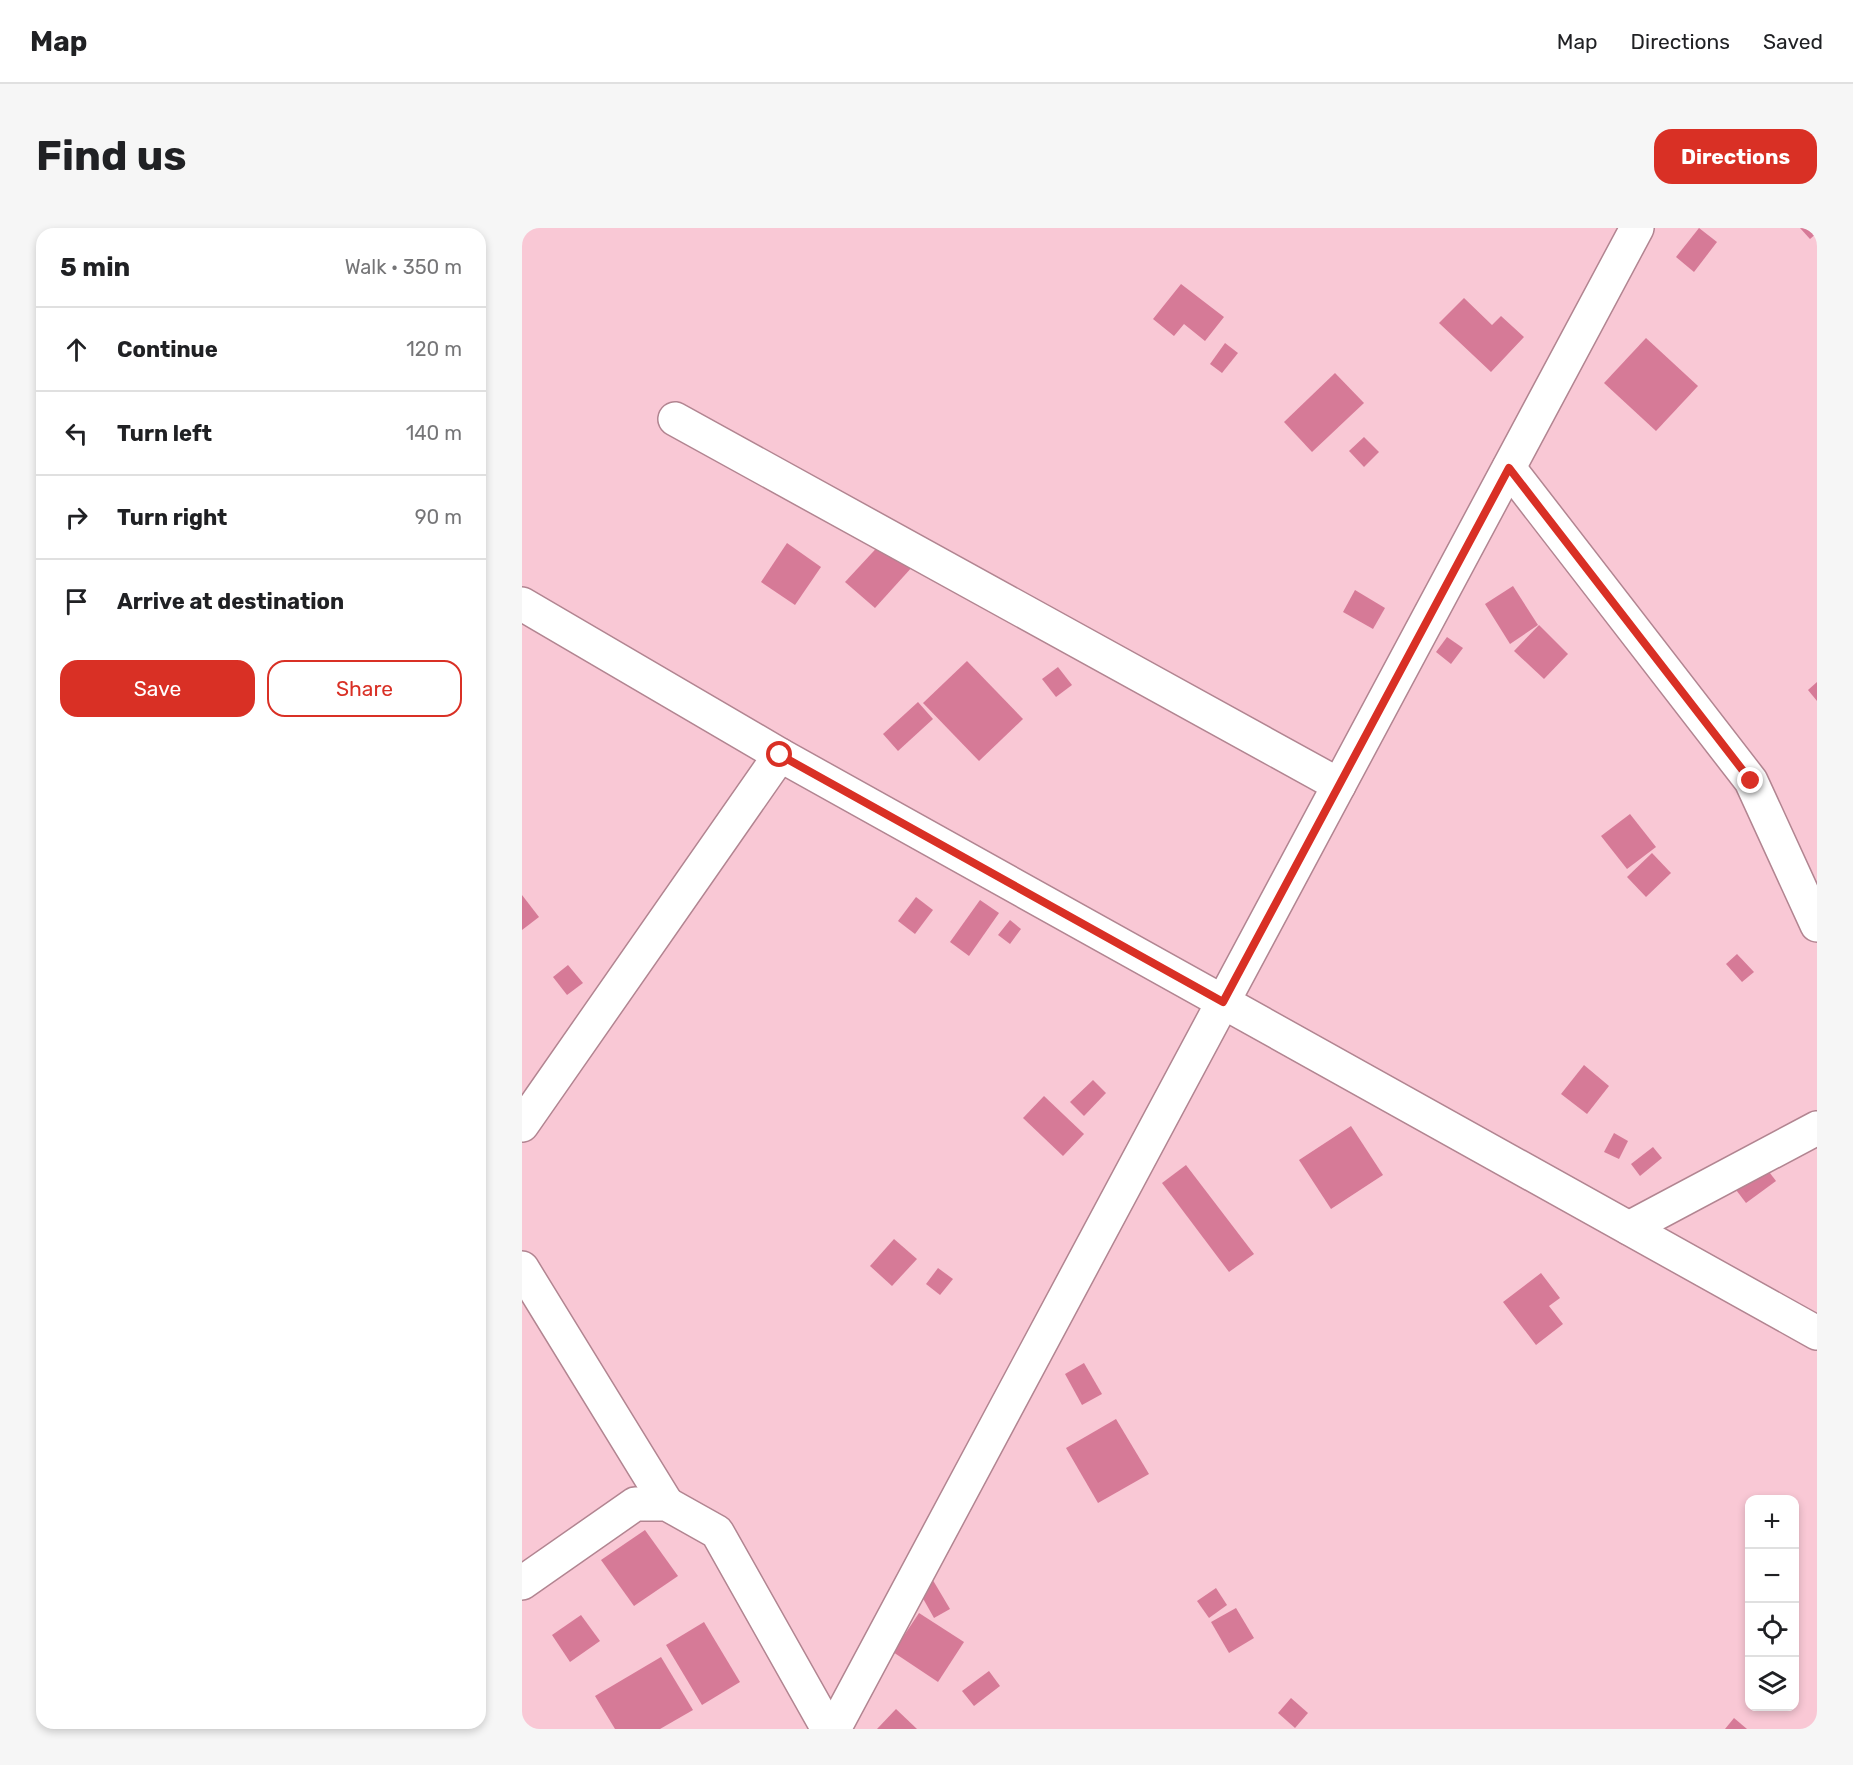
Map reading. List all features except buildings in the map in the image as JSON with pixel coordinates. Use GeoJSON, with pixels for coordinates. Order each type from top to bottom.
{"type":"FeatureCollection","features":[{"type":"Feature","properties":{"kind":"street"},"geometry":{"type":"LineString","coordinates":[[834,1729],[1637,228]]}},
{"type":"Feature","properties":{"kind":"street"},"geometry":{"type":"LineString","coordinates":[[675,419],[1339,785]]}},
{"type":"Feature","properties":{"kind":"street"},"geometry":{"type":"LineString","coordinates":[[1509,468],[1751,781],[1817,925]]}},
{"type":"Feature","properties":{"kind":"street"},"geometry":{"type":"LineString","coordinates":[[522,604],[780,755],[1817,1333]]}},
{"type":"Feature","properties":{"kind":"street"},"geometry":{"type":"LineString","coordinates":[[522,1125],[780,755]]}},
{"type":"Feature","properties":{"kind":"street"},"geometry":{"type":"LineString","coordinates":[[1629,1228],[1817,1128]]}},
{"type":"Feature","properties":{"kind":"street"},"geometry":{"type":"LineString","coordinates":[[522,1268],[667,1504],[717,1532],[828,1729]]}},
{"type":"Feature","properties":{"kind":"street"},"geometry":{"type":"LineString","coordinates":[[522,1583],[635,1504],[667,1504]]}},
{"type":"Feature","properties":{"kind":"route"},"geometry":{"type":"LineString","coordinates":[[780,755],[1223,1002],[1509,468],[1751,781]]}}]}
